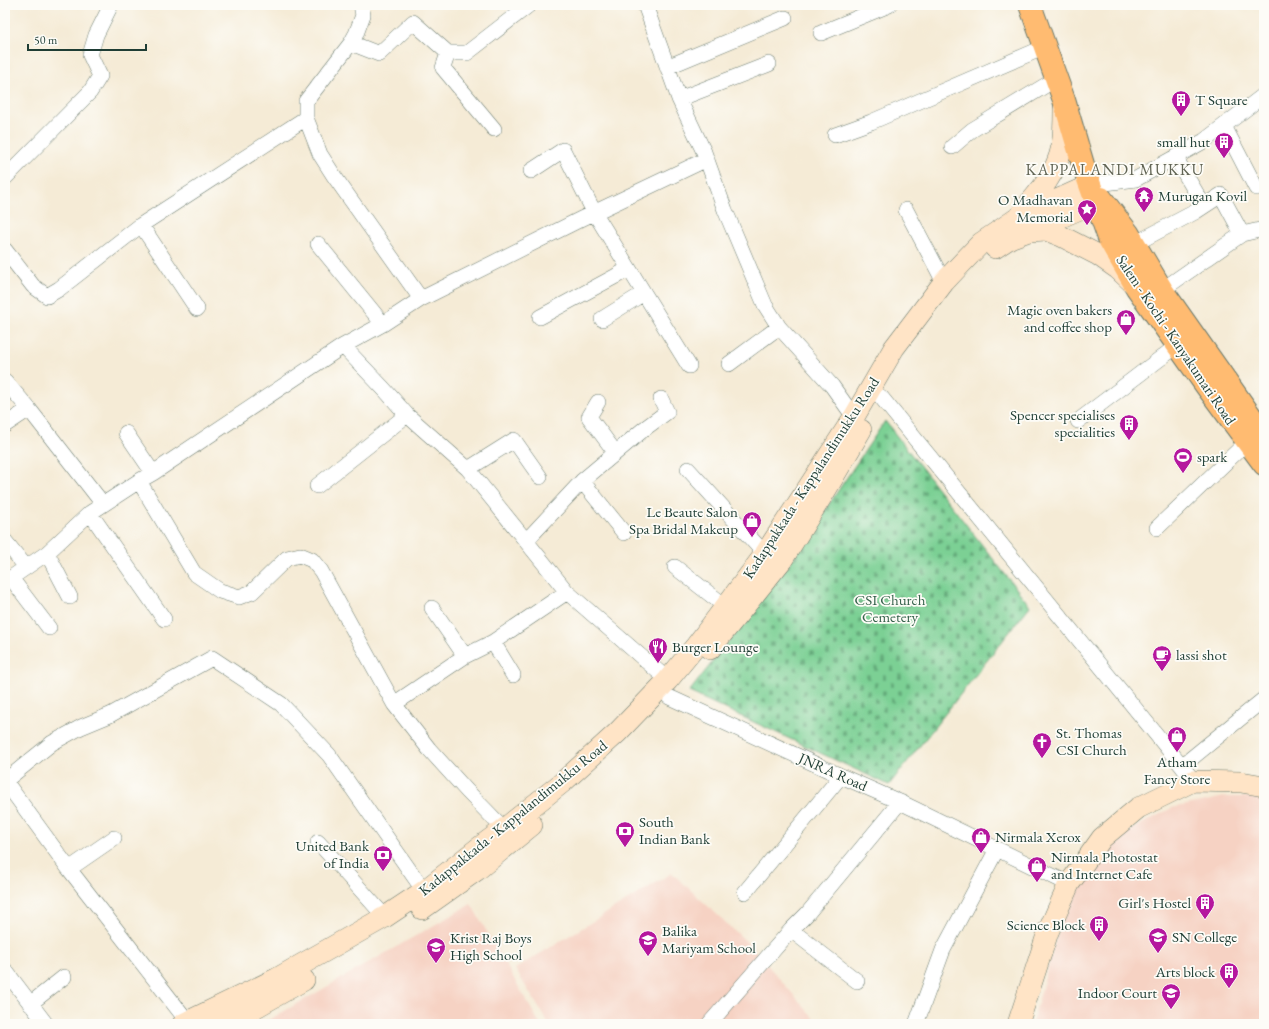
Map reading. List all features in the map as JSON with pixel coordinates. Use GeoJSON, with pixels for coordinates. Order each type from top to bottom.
{"type":"FeatureCollection","features":[{"type":"Feature","properties":{"kind":"main road","name":"Salem - Kochi - Kanyakumari Road"},"geometry":{"type":"LineString","coordinates":[[1030,5],[1064,100],[1093,193],[1110,241],[1137,288],[1178,345],[1255,438],[1264,464]]}},
{"type":"Feature","properties":{"kind":"main road"},"geometry":{"type":"LineString","coordinates":[[1024,224],[1058,163],[1063,146],[1064,100]]}},
{"type":"Feature","properties":{"kind":"main road"},"geometry":{"type":"LineString","coordinates":[[1024,224],[1093,193],[1128,233],[1255,438]]}},
{"type":"Feature","properties":{"kind":"main road"},"geometry":{"type":"LineString","coordinates":[[1024,224],[1061,236],[1098,256],[1118,269],[1137,288]]}},
{"type":"Feature","properties":{"kind":"main road","name":"Kadappakkada - Kappalandimukku Road"},"geometry":{"type":"LineString","coordinates":[[186,1023],[276,980],[385,918],[424,891],[563,782],[705,656],[782,560],[827,488],[916,338],[982,257],[1010,238],[1024,224]]}},
{"type":"Feature","properties":{"kind":"main road","name":"Kadappakkada - Kappalandimukku Road"},"geometry":{"type":"LineString","coordinates":[[221,1024],[251,1010],[389,932],[477,870],[581,784],[668,689],[695,647],[765,554],[854,417],[894,348],[944,282],[981,243],[1024,224]]}},
{"type":"Feature","properties":{"kind":"main road"},"geometry":{"type":"LineString","coordinates":[[1018,1024],[1048,932],[1069,884],[1102,838],[1138,808],[1188,774],[1264,786]]}},
{"type":"Feature","properties":{"kind":"street"},"geometry":{"type":"LineString","coordinates":[[5,178],[90,92],[100,76],[90,55],[96,35],[111,5]]}},
{"type":"Feature","properties":{"kind":"street"},"geometry":{"type":"LineString","coordinates":[[361,5],[363,14],[352,43],[306,102],[306,118],[320,154],[421,299]]}},
{"type":"Feature","properties":{"kind":"street"},"geometry":{"type":"LineString","coordinates":[[352,43],[379,54],[413,22],[448,53],[467,53],[529,5]]}},
{"type":"Feature","properties":{"kind":"street"},"geometry":{"type":"LineString","coordinates":[[645,5],[679,99],[707,159],[725,210],[765,305],[779,327],[832,386],[854,417]]}},
{"type":"Feature","properties":{"kind":"street"},"geometry":{"type":"LineString","coordinates":[[822,33],[888,5]]}},
{"type":"Feature","properties":{"kind":"street"},"geometry":{"type":"LineString","coordinates":[[667,66],[785,18]]}},
{"type":"Feature","properties":{"kind":"street"},"geometry":{"type":"LineString","coordinates":[[835,135],[871,122],[1045,47]]}},
{"type":"Feature","properties":{"kind":"street"},"geometry":{"type":"LineString","coordinates":[[448,53],[443,68],[494,129]]}},
{"type":"Feature","properties":{"kind":"street"},"geometry":{"type":"LineString","coordinates":[[679,99],[769,64]]}},
{"type":"Feature","properties":{"kind":"street"},"geometry":{"type":"LineString","coordinates":[[952,147],[972,130],[1056,79]]}},
{"type":"Feature","properties":{"kind":"street"},"geometry":{"type":"LineString","coordinates":[[1093,193],[1136,179],[1204,141],[1264,95]]}},
{"type":"Feature","properties":{"kind":"street"},"geometry":{"type":"LineString","coordinates":[[5,250],[33,286],[47,296],[60,288],[141,225],[306,118]]}},
{"type":"Feature","properties":{"kind":"street"},"geometry":{"type":"LineString","coordinates":[[1224,126],[1256,188]]}},
{"type":"Feature","properties":{"kind":"street"},"geometry":{"type":"LineString","coordinates":[[531,171],[563,150],[594,212],[689,366]]}},
{"type":"Feature","properties":{"kind":"street"},"geometry":{"type":"LineString","coordinates":[[1175,157],[1204,206]]}},
{"type":"Feature","properties":{"kind":"street"},"geometry":{"type":"LineString","coordinates":[[49,628],[8,580],[47,553],[90,513],[139,481],[153,474],[343,346],[383,324],[421,299],[594,212],[707,159]]}},
{"type":"Feature","properties":{"kind":"street"},"geometry":{"type":"LineString","coordinates":[[1134,244],[1204,206],[1221,195],[1242,234]]}},
{"type":"Feature","properties":{"kind":"street"},"geometry":{"type":"LineString","coordinates":[[906,210],[944,282]]}},
{"type":"Feature","properties":{"kind":"street"},"geometry":{"type":"LineString","coordinates":[[141,225],[197,309]]}},
{"type":"Feature","properties":{"kind":"street"},"geometry":{"type":"LineString","coordinates":[[1162,290],[1242,234],[1264,228]]}},
{"type":"Feature","properties":{"kind":"street"},"geometry":{"type":"LineString","coordinates":[[318,244],[383,324]]}},
{"type":"Feature","properties":{"kind":"street"},"geometry":{"type":"LineString","coordinates":[[540,317],[628,269]]}},
{"type":"Feature","properties":{"kind":"street"},"geometry":{"type":"LineString","coordinates":[[602,319],[644,293]]}},
{"type":"Feature","properties":{"kind":"street"},"geometry":{"type":"LineString","coordinates":[[729,364],[779,327]]}},
{"type":"Feature","properties":{"kind":"street"},"geometry":{"type":"LineString","coordinates":[[1078,421],[1178,345]]}},
{"type":"Feature","properties":{"kind":"street","name":"JNRA Road"},"geometry":{"type":"LineString","coordinates":[[343,346],[407,415],[468,469],[567,592],[668,689],[841,776],[900,802],[1069,884]]}},
{"type":"Feature","properties":{"kind":"street"},"geometry":{"type":"LineString","coordinates":[[5,381],[103,504]]}},
{"type":"Feature","properties":{"kind":"street"},"geometry":{"type":"LineString","coordinates":[[881,397],[1188,774],[1264,699]]}},
{"type":"Feature","properties":{"kind":"street"},"geometry":{"type":"LineString","coordinates":[[526,541],[582,481],[644,429],[667,412],[661,399]]}},
{"type":"Feature","properties":{"kind":"street"},"geometry":{"type":"LineString","coordinates":[[598,402],[589,417],[616,452]]}},
{"type":"Feature","properties":{"kind":"street"},"geometry":{"type":"LineString","coordinates":[[5,425],[28,409]]}},
{"type":"Feature","properties":{"kind":"street"},"geometry":{"type":"LineString","coordinates":[[317,486],[407,415]]}},
{"type":"Feature","properties":{"kind":"street"},"geometry":{"type":"LineString","coordinates":[[126,434],[153,474]]}},
{"type":"Feature","properties":{"kind":"street"},"geometry":{"type":"LineString","coordinates":[[1157,528],[1255,438]]}},
{"type":"Feature","properties":{"kind":"street"},"geometry":{"type":"LineString","coordinates":[[468,469],[514,440],[540,477]]}},
{"type":"Feature","properties":{"kind":"street"},"geometry":{"type":"LineString","coordinates":[[688,469],[765,554]]}},
{"type":"Feature","properties":{"kind":"street"},"geometry":{"type":"LineString","coordinates":[[139,481],[194,573],[220,591],[239,597],[252,592],[287,558],[300,554],[312,560],[321,571],[394,704],[429,749],[466,791],[504,829]]}},
{"type":"Feature","properties":{"kind":"street"},"geometry":{"type":"LineString","coordinates":[[582,481],[624,533]]}},
{"type":"Feature","properties":{"kind":"street"},"geometry":{"type":"LineString","coordinates":[[90,513],[164,619]]}},
{"type":"Feature","properties":{"kind":"street"},"geometry":{"type":"LineString","coordinates":[[5,541],[26,567]]}},
{"type":"Feature","properties":{"kind":"street"},"geometry":{"type":"LineString","coordinates":[[47,553],[70,597]]}},
{"type":"Feature","properties":{"kind":"street"},"geometry":{"type":"LineString","coordinates":[[675,567],[725,606]]}},
{"type":"Feature","properties":{"kind":"street"},"geometry":{"type":"LineString","coordinates":[[394,704],[465,656],[493,642],[567,592]]}},
{"type":"Feature","properties":{"kind":"street"},"geometry":{"type":"LineString","coordinates":[[432,608],[465,656]]}},
{"type":"Feature","properties":{"kind":"street"},"geometry":{"type":"LineString","coordinates":[[493,642],[512,675]]}},
{"type":"Feature","properties":{"kind":"street"},"geometry":{"type":"LineString","coordinates":[[186,1023],[69,869],[5,781],[52,743],[82,727],[110,715],[212,658],[281,704],[329,755],[424,891]]}},
{"type":"Feature","properties":{"kind":"street"},"geometry":{"type":"LineString","coordinates":[[745,892],[841,776]]}},
{"type":"Feature","properties":{"kind":"street"},"geometry":{"type":"LineString","coordinates":[[709,1024],[791,930],[807,914],[900,802]]}},
{"type":"Feature","properties":{"kind":"street"},"geometry":{"type":"LineString","coordinates":[[69,869],[114,838]]}},
{"type":"Feature","properties":{"kind":"street"},"geometry":{"type":"LineString","coordinates":[[318,842],[385,918]]}},
{"type":"Feature","properties":{"kind":"street"},"geometry":{"type":"LineString","coordinates":[[916,1024],[943,950],[997,850]]}},
{"type":"Feature","properties":{"kind":"street"},"geometry":{"type":"LineString","coordinates":[[791,930],[857,981]]}},
{"type":"Feature","properties":{"kind":"street"},"geometry":{"type":"LineString","coordinates":[[5,970],[46,1024]]}},
{"type":"Feature","properties":{"kind":"street"},"geometry":{"type":"LineString","coordinates":[[30,1004],[64,977]]}},
{"type":"Feature","properties":{"kind":"shaded area","name":"SN College"},"geometry":{"type":"Polygon","coordinates":[[[1225,797],[1264,797],[1264,1024],[1032,1024],[1071,884],[1126,832],[1172,808],[1225,797]]]}},
{"type":"Feature","properties":{"kind":"shaded area","name":"Balika Mariyam School"},"geometry":{"type":"Polygon","coordinates":[[[672,873],[750,945],[819,1024],[549,1024],[515,969],[672,873]]]}},
{"type":"Feature","properties":{"kind":"shaded area","name":"Krist Raj Boys High School"},"geometry":{"type":"Polygon","coordinates":[[[471,904],[540,1024],[262,1024],[471,904]]]}},
{"type":"Feature","properties":{"kind":"green space","name":"CSI Church Cemetery"},"geometry":{"type":"Polygon","coordinates":[[[885,421],[1030,606],[889,785],[689,692],[786,568],[885,421]]]}},
{"type":"Feature","properties":{"kind":"place","name":"T Square"},"geometry":{"type":"Point","coordinates":[1181,117]}},
{"type":"Feature","properties":{"kind":"place","name":"small hut"},"geometry":{"type":"Point","coordinates":[1224,159]}},
{"type":"Feature","properties":{"kind":"place","name":"Murugan Kovil"},"geometry":{"type":"Point","coordinates":[1144,213]}},
{"type":"Feature","properties":{"kind":"place","name":"O Madhavan Memorial"},"geometry":{"type":"Point","coordinates":[1087,226]}},
{"type":"Feature","properties":{"kind":"place","name":"Magic oven bakers and coffee shop"},"geometry":{"type":"Point","coordinates":[1126,336]}},
{"type":"Feature","properties":{"kind":"place","name":"Spencer specialises specialities"},"geometry":{"type":"Point","coordinates":[1129,441]}},
{"type":"Feature","properties":{"kind":"place","name":"spark"},"geometry":{"type":"Point","coordinates":[1183,474]}},
{"type":"Feature","properties":{"kind":"place","name":"Le Beaute Salon Spa Bridal Makeup"},"geometry":{"type":"Point","coordinates":[752,538]}},
{"type":"Feature","properties":{"kind":"place","name":"Burger Lounge"},"geometry":{"type":"Point","coordinates":[658,664]}},
{"type":"Feature","properties":{"kind":"place","name":"lassi shot"},"geometry":{"type":"Point","coordinates":[1162,672]}},
{"type":"Feature","properties":{"kind":"place","name":"Atham Fancy Store"},"geometry":{"type":"Point","coordinates":[1177,753]}},
{"type":"Feature","properties":{"kind":"place","name":"St. Thomas CSI Church"},"geometry":{"type":"Point","coordinates":[1042,759]}},
{"type":"Feature","properties":{"kind":"place","name":"South Indian Bank"},"geometry":{"type":"Point","coordinates":[625,848]}},
{"type":"Feature","properties":{"kind":"place","name":"Nirmala Xerox"},"geometry":{"type":"Point","coordinates":[981,854]}},
{"type":"Feature","properties":{"kind":"place","name":"United Bank of India"},"geometry":{"type":"Point","coordinates":[383,872]}},
{"type":"Feature","properties":{"kind":"place","name":"Nirmala Photostat and Internet Cafe"},"geometry":{"type":"Point","coordinates":[1037,883]}},
{"type":"Feature","properties":{"kind":"place","name":"Girl's Hostel"},"geometry":{"type":"Point","coordinates":[1205,920]}},
{"type":"Feature","properties":{"kind":"place","name":"Science Block"},"geometry":{"type":"Point","coordinates":[1099,942]}},
{"type":"Feature","properties":{"kind":"place","name":"SN College"},"geometry":{"type":"Point","coordinates":[1158,954]}},
{"type":"Feature","properties":{"kind":"place","name":"Balika Mariyam School"},"geometry":{"type":"Point","coordinates":[648,957]}},
{"type":"Feature","properties":{"kind":"place","name":"Krist Raj Boys High School"},"geometry":{"type":"Point","coordinates":[436,964]}},
{"type":"Feature","properties":{"kind":"place","name":"Arts block"},"geometry":{"type":"Point","coordinates":[1229,989]}},
{"type":"Feature","properties":{"kind":"place","name":"Indoor Court"},"geometry":{"type":"Point","coordinates":[1171,1010]}},
{"type":"Feature","properties":{"kind":"district","name":"KAPPALANDI MUKKU"},"geometry":{"type":"Point","coordinates":[1115,169]}}]}
